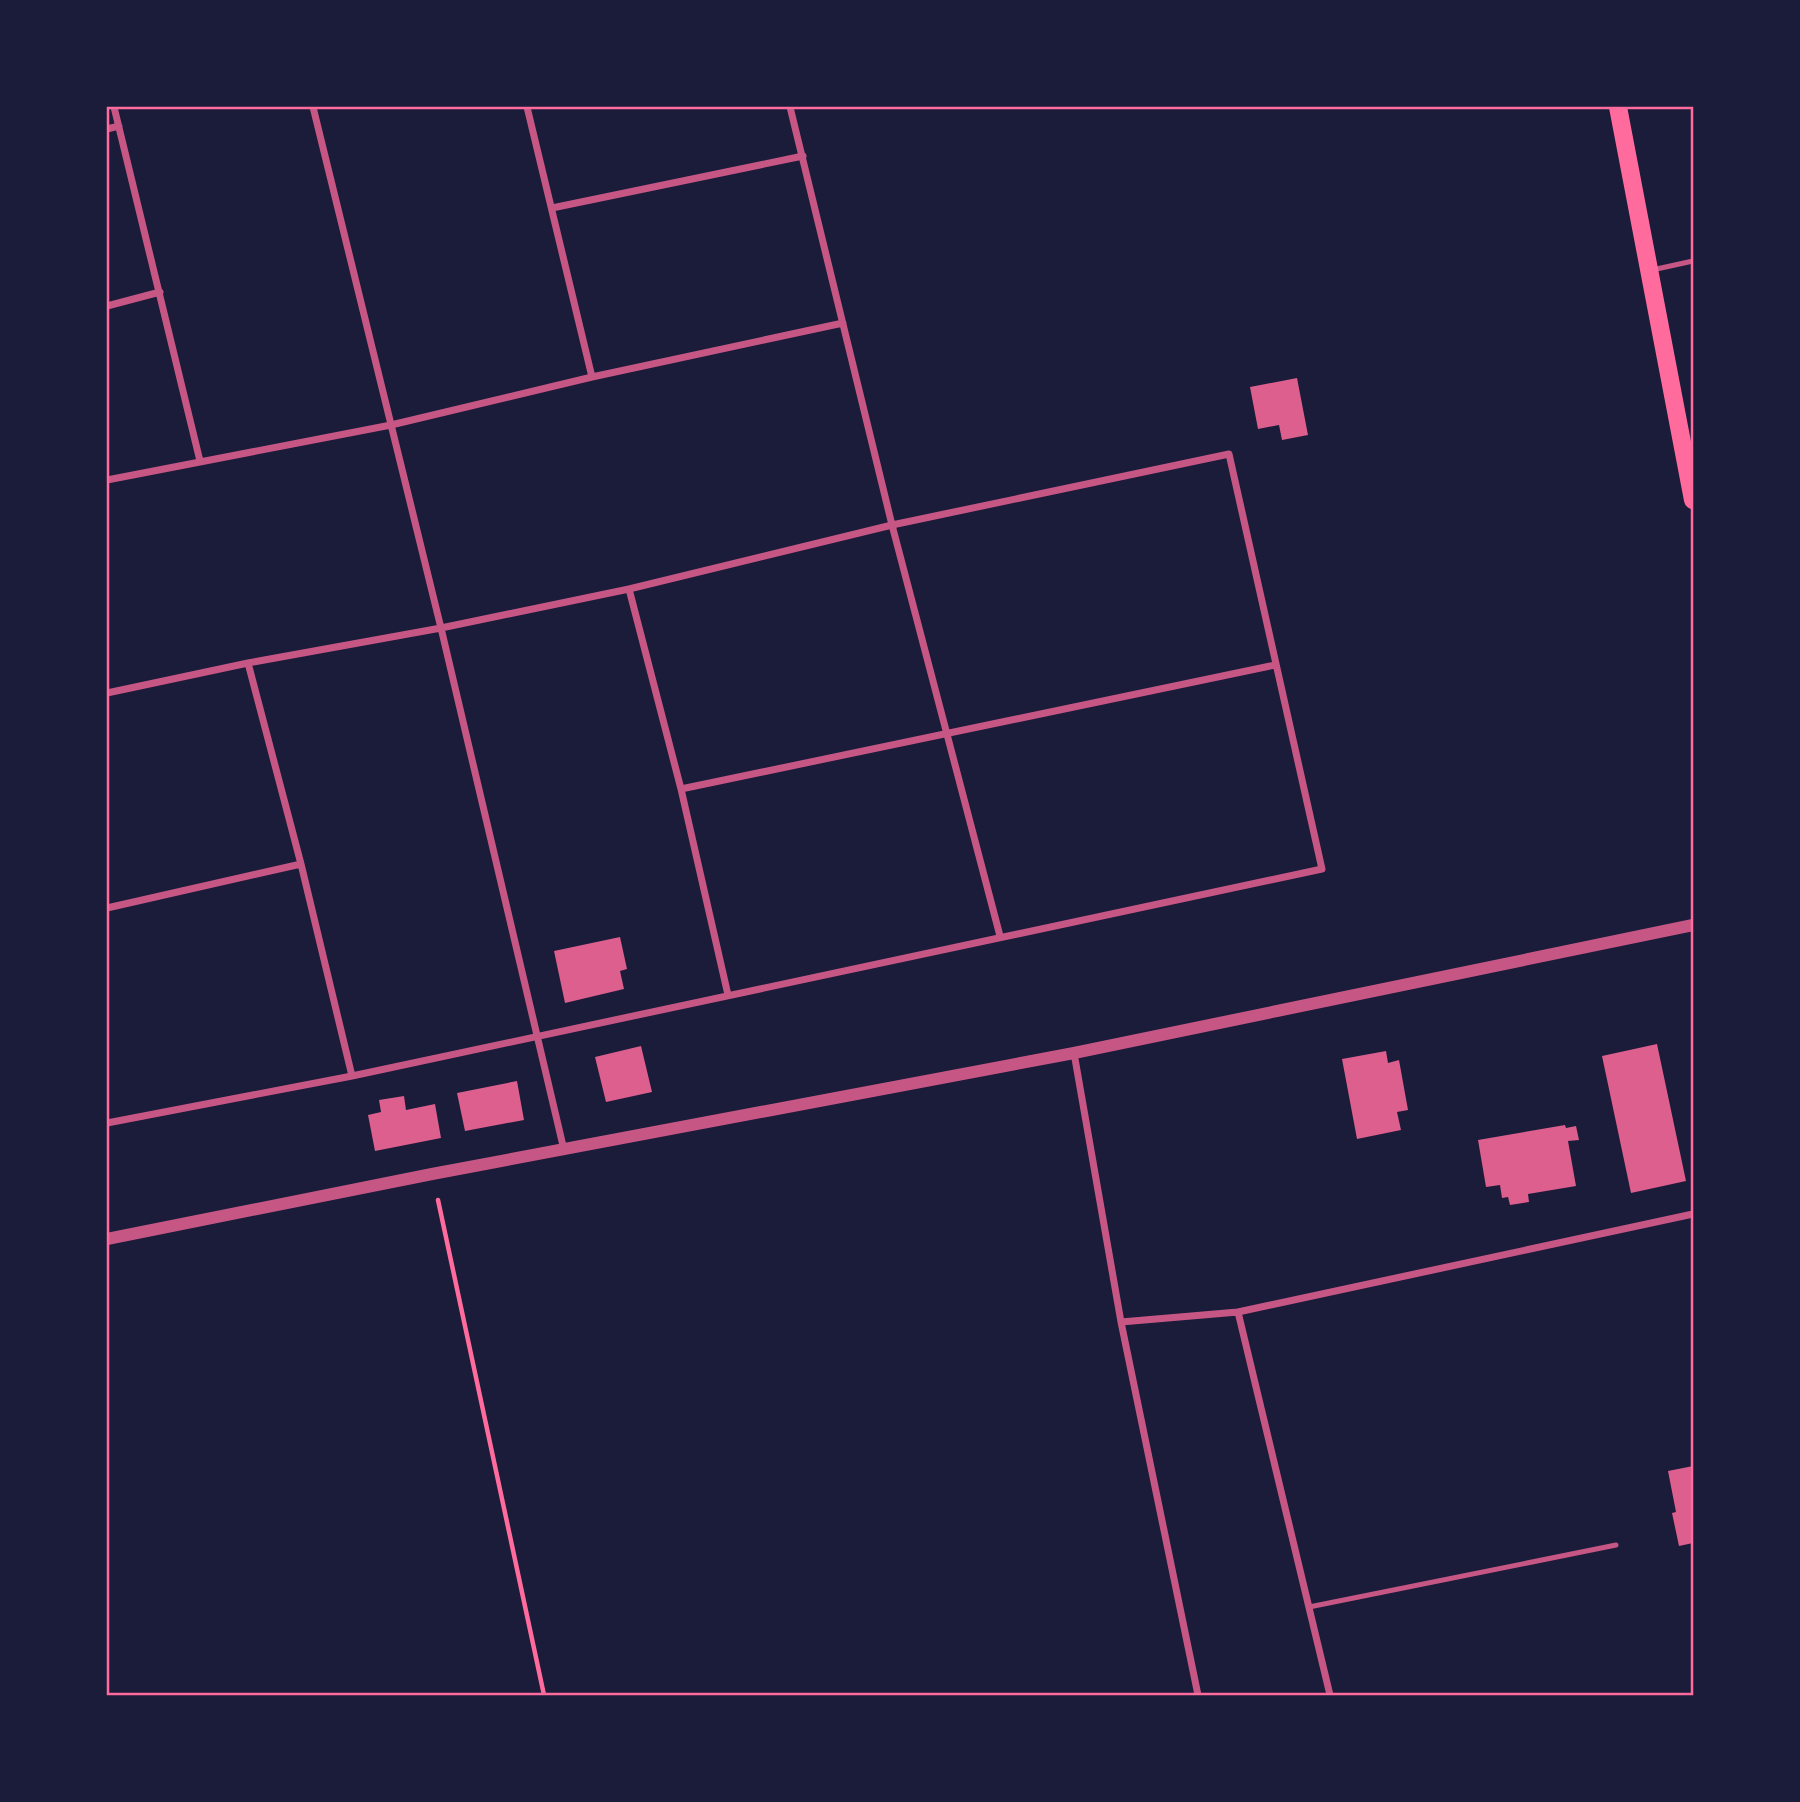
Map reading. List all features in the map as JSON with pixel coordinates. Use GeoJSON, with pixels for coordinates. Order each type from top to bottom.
{"type":"FeatureCollection","features":[{"type":"Feature","properties":{"kind":"main road"},"geometry":{"type":"LineString","coordinates":[[1618,107],[1693,500]]}},
{"type":"Feature","properties":{"kind":"street"},"geometry":{"type":"LineString","coordinates":[[114,107],[200,461]]}},
{"type":"Feature","properties":{"kind":"street"},"geometry":{"type":"LineString","coordinates":[[313,107],[441,628],[564,1150]]}},
{"type":"Feature","properties":{"kind":"street"},"geometry":{"type":"LineString","coordinates":[[527,107],[592,377]]}},
{"type":"Feature","properties":{"kind":"street"},"geometry":{"type":"LineString","coordinates":[[790,107],[892,525],[1000,936]]}},
{"type":"Feature","properties":{"kind":"street"},"geometry":{"type":"LineString","coordinates":[[107,129],[119,126]]}},
{"type":"Feature","properties":{"kind":"street"},"geometry":{"type":"LineString","coordinates":[[552,208],[803,156]]}},
{"type":"Feature","properties":{"kind":"street"},"geometry":{"type":"LineString","coordinates":[[107,306],[160,292]]}},
{"type":"Feature","properties":{"kind":"street"},"geometry":{"type":"LineString","coordinates":[[107,480],[391,425],[592,377],[843,323]]}},
{"type":"Feature","properties":{"kind":"street"},"geometry":{"type":"LineString","coordinates":[[107,693],[629,589],[892,525],[1229,454],[1322,869],[352,1076],[107,1123]]}},
{"type":"Feature","properties":{"kind":"street"},"geometry":{"type":"LineString","coordinates":[[629,589],[681,789],[728,995]]}},
{"type":"Feature","properties":{"kind":"street"},"geometry":{"type":"LineString","coordinates":[[248,663],[301,864],[352,1076]]}},
{"type":"Feature","properties":{"kind":"street"},"geometry":{"type":"LineString","coordinates":[[681,789],[1275,665]]}},
{"type":"Feature","properties":{"kind":"street"},"geometry":{"type":"LineString","coordinates":[[107,908],[301,864]]}},
{"type":"Feature","properties":{"kind":"street"},"geometry":{"type":"LineString","coordinates":[[107,1239],[432,1174],[1074,1053],[1693,926]]}},
{"type":"Feature","properties":{"kind":"street"},"geometry":{"type":"LineString","coordinates":[[1074,1053],[1121,1322],[1198,1695]]}},
{"type":"Feature","properties":{"kind":"street"},"geometry":{"type":"LineString","coordinates":[[1121,1322],[1238,1312],[1693,1213]]}},
{"type":"Feature","properties":{"kind":"street"},"geometry":{"type":"LineString","coordinates":[[1238,1312],[1330,1695]]}},
{"type":"Feature","properties":{"kind":"lane"},"geometry":{"type":"LineString","coordinates":[[1650,270],[1693,261]]}},
{"type":"Feature","properties":{"kind":"lane"},"geometry":{"type":"LineString","coordinates":[[1309,1607],[1616,1545]]}},
{"type":"Feature","properties":{"kind":"path"},"geometry":{"type":"LineString","coordinates":[[432,1174],[544,1695]]}},
{"type":"Feature","properties":{"kind":"building"},"geometry":{"type":"Polygon","coordinates":[[[1297,378],[1308,435],[1282,440],[1279,425],[1258,429],[1250,387],[1297,378]]]}},
{"type":"Feature","properties":{"kind":"building"},"geometry":{"type":"Polygon","coordinates":[[[620,937],[627,969],[620,971],[624,989],[565,1003],[554,951],[620,937]]]}},
{"type":"Feature","properties":{"kind":"building"},"geometry":{"type":"Polygon","coordinates":[[[1657,1044],[1686,1181],[1631,1193],[1602,1056],[1657,1044]]]}},
{"type":"Feature","properties":{"kind":"building"},"geometry":{"type":"Polygon","coordinates":[[[641,1046],[652,1092],[606,1102],[595,1057],[641,1046]]]}},
{"type":"Feature","properties":{"kind":"building"},"geometry":{"type":"Polygon","coordinates":[[[1386,1051],[1388,1063],[1399,1060],[1408,1110],[1397,1112],[1401,1130],[1357,1139],[1342,1059],[1386,1051]]]}},
{"type":"Feature","properties":{"kind":"building"},"geometry":{"type":"Polygon","coordinates":[[[517,1081],[524,1120],[465,1131],[457,1093],[517,1081]]]}},
{"type":"Feature","properties":{"kind":"building"},"geometry":{"type":"Polygon","coordinates":[[[404,1096],[406,1110],[435,1104],[441,1138],[375,1151],[368,1115],[381,1112],[379,1100],[404,1096]]]}},
{"type":"Feature","properties":{"kind":"building"},"geometry":{"type":"Polygon","coordinates":[[[1565,1125],[1566,1128],[1576,1126],[1579,1140],[1568,1141],[1576,1186],[1528,1194],[1529,1202],[1510,1205],[1508,1197],[1502,1198],[1500,1185],[1486,1187],[1478,1140],[1565,1125]]]}},
{"type":"Feature","properties":{"kind":"building"},"geometry":{"type":"Polygon","coordinates":[[[1693,1466],[1693,1543],[1679,1546],[1672,1513],[1676,1512],[1668,1471],[1693,1466]]]}}]}
